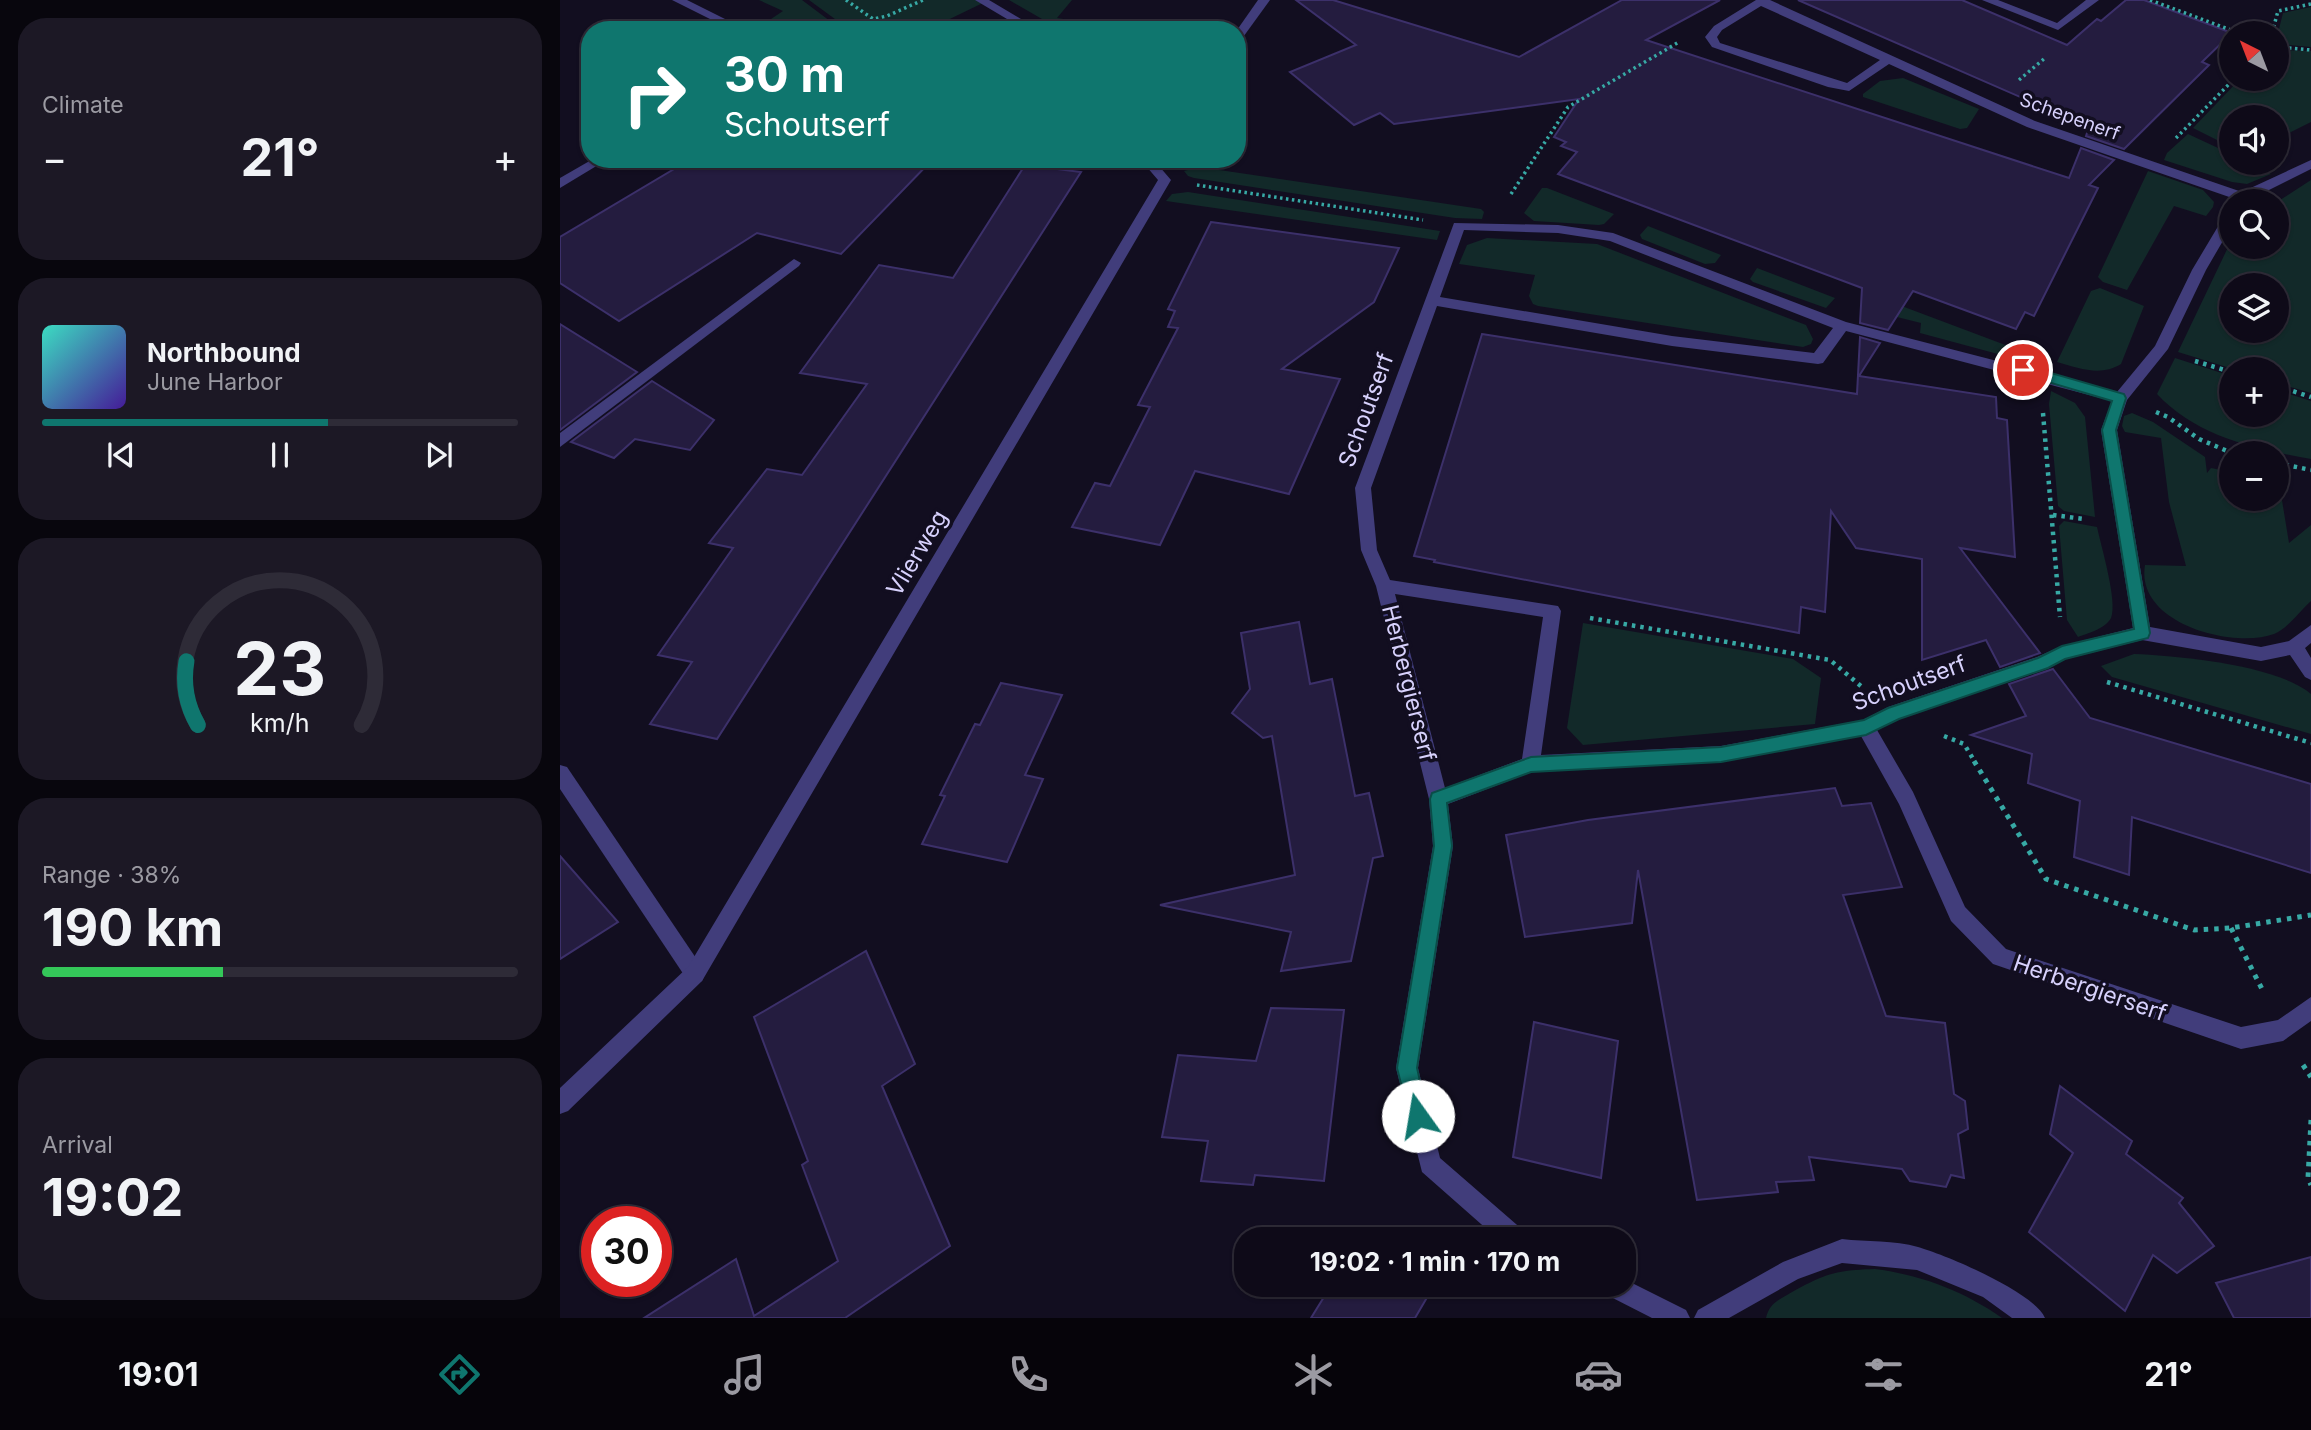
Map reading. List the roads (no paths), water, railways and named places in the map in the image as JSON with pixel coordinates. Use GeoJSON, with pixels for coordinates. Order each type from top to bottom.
{"type":"FeatureCollection","features":[{"type":"Feature","properties":{"kind":"street"},"geometry":{"type":"LineString","coordinates":[[678,0],[723,21]]}},
{"type":"Feature","properties":{"kind":"street"},"geometry":{"type":"LineString","coordinates":[[981,0],[1015,19],[1012,21]]}},
{"type":"Feature","properties":{"kind":"street"},"geometry":{"type":"LineString","coordinates":[[1246,25],[1264,0]]}},
{"type":"Feature","properties":{"kind":"street"},"geometry":{"type":"LineString","coordinates":[[1989,0],[2058,27],[2093,0]]}},
{"type":"Feature","properties":{"kind":"street","name":"Schepenerf"},"geometry":{"type":"LineString","coordinates":[[1889,59],[1850,87],[1832,84],[1726,50],[1716,45],[1712,37],[1718,28],[1762,1],[1889,59],[1989,105],[2031,124],[2219,191]]}},
{"type":"Feature","properties":{"kind":"street"},"geometry":{"type":"LineString","coordinates":[[2261,189],[2311,164]]}},
{"type":"Feature","properties":{"kind":"street"},"geometry":{"type":"LineString","coordinates":[[560,184],[587,168]]}},
{"type":"Feature","properties":{"kind":"street","name":"Vlierweg"},"geometry":{"type":"LineString","coordinates":[[560,1103],[695,974],[1165,180],[1154,168]]}},
{"type":"Feature","properties":{"kind":"street","name":"Schoutserf"},"geometry":{"type":"LineString","coordinates":[[1384,586],[1369,550],[1363,488],[1459,226],[1580,231],[1611,237],[1780,305],[1842,326]]}},
{"type":"Feature","properties":{"kind":"street"},"geometry":{"type":"LineString","coordinates":[[2143,633],[2109,430],[2120,398],[2161,349],[2199,270],[2219,236]]}},
{"type":"Feature","properties":{"kind":"street"},"geometry":{"type":"LineString","coordinates":[[560,440],[794,263]]}},
{"type":"Feature","properties":{"kind":"street"},"geometry":{"type":"LineString","coordinates":[[1432,300],[1672,341],[1818,359],[1842,326],[2049,377],[2120,398]]}},
{"type":"Feature","properties":{"kind":"street"},"geometry":{"type":"LineString","coordinates":[[1384,586],[1552,611],[1531,764]]}},
{"type":"Feature","properties":{"kind":"street","name":"Herbergierserf"},"geometry":{"type":"LineString","coordinates":[[1384,586],[1438,799],[1443,846],[1407,1068],[1430,1164],[1502,1227]]}},
{"type":"Feature","properties":{"kind":"street"},"geometry":{"type":"LineString","coordinates":[[2311,632],[2294,648],[2311,671]]}},
{"type":"Feature","properties":{"kind":"street","name":"Schoutserf"},"geometry":{"type":"LineString","coordinates":[[1438,799],[1531,764],[1721,754],[1866,727],[1894,713],[2043,663],[2062,653],[2143,633],[2261,654],[2294,648]]}},
{"type":"Feature","properties":{"kind":"street","name":"Herbergierserf"},"geometry":{"type":"LineString","coordinates":[[1866,727],[1906,798],[1958,914],[2000,957],[2241,1038],[2283,1030],[2311,1007]]}},
{"type":"Feature","properties":{"kind":"street"},"geometry":{"type":"LineString","coordinates":[[560,773],[695,974]]}},
{"type":"Feature","properties":{"kind":"street"},"geometry":{"type":"LineString","coordinates":[[1706,1318],[1791,1270],[1842,1251],[1917,1258],[1991,1289],[2033,1318]]}},
{"type":"Feature","properties":{"kind":"street"},"geometry":{"type":"LineString","coordinates":[[1635,1297],[1678,1318]]}}]}
